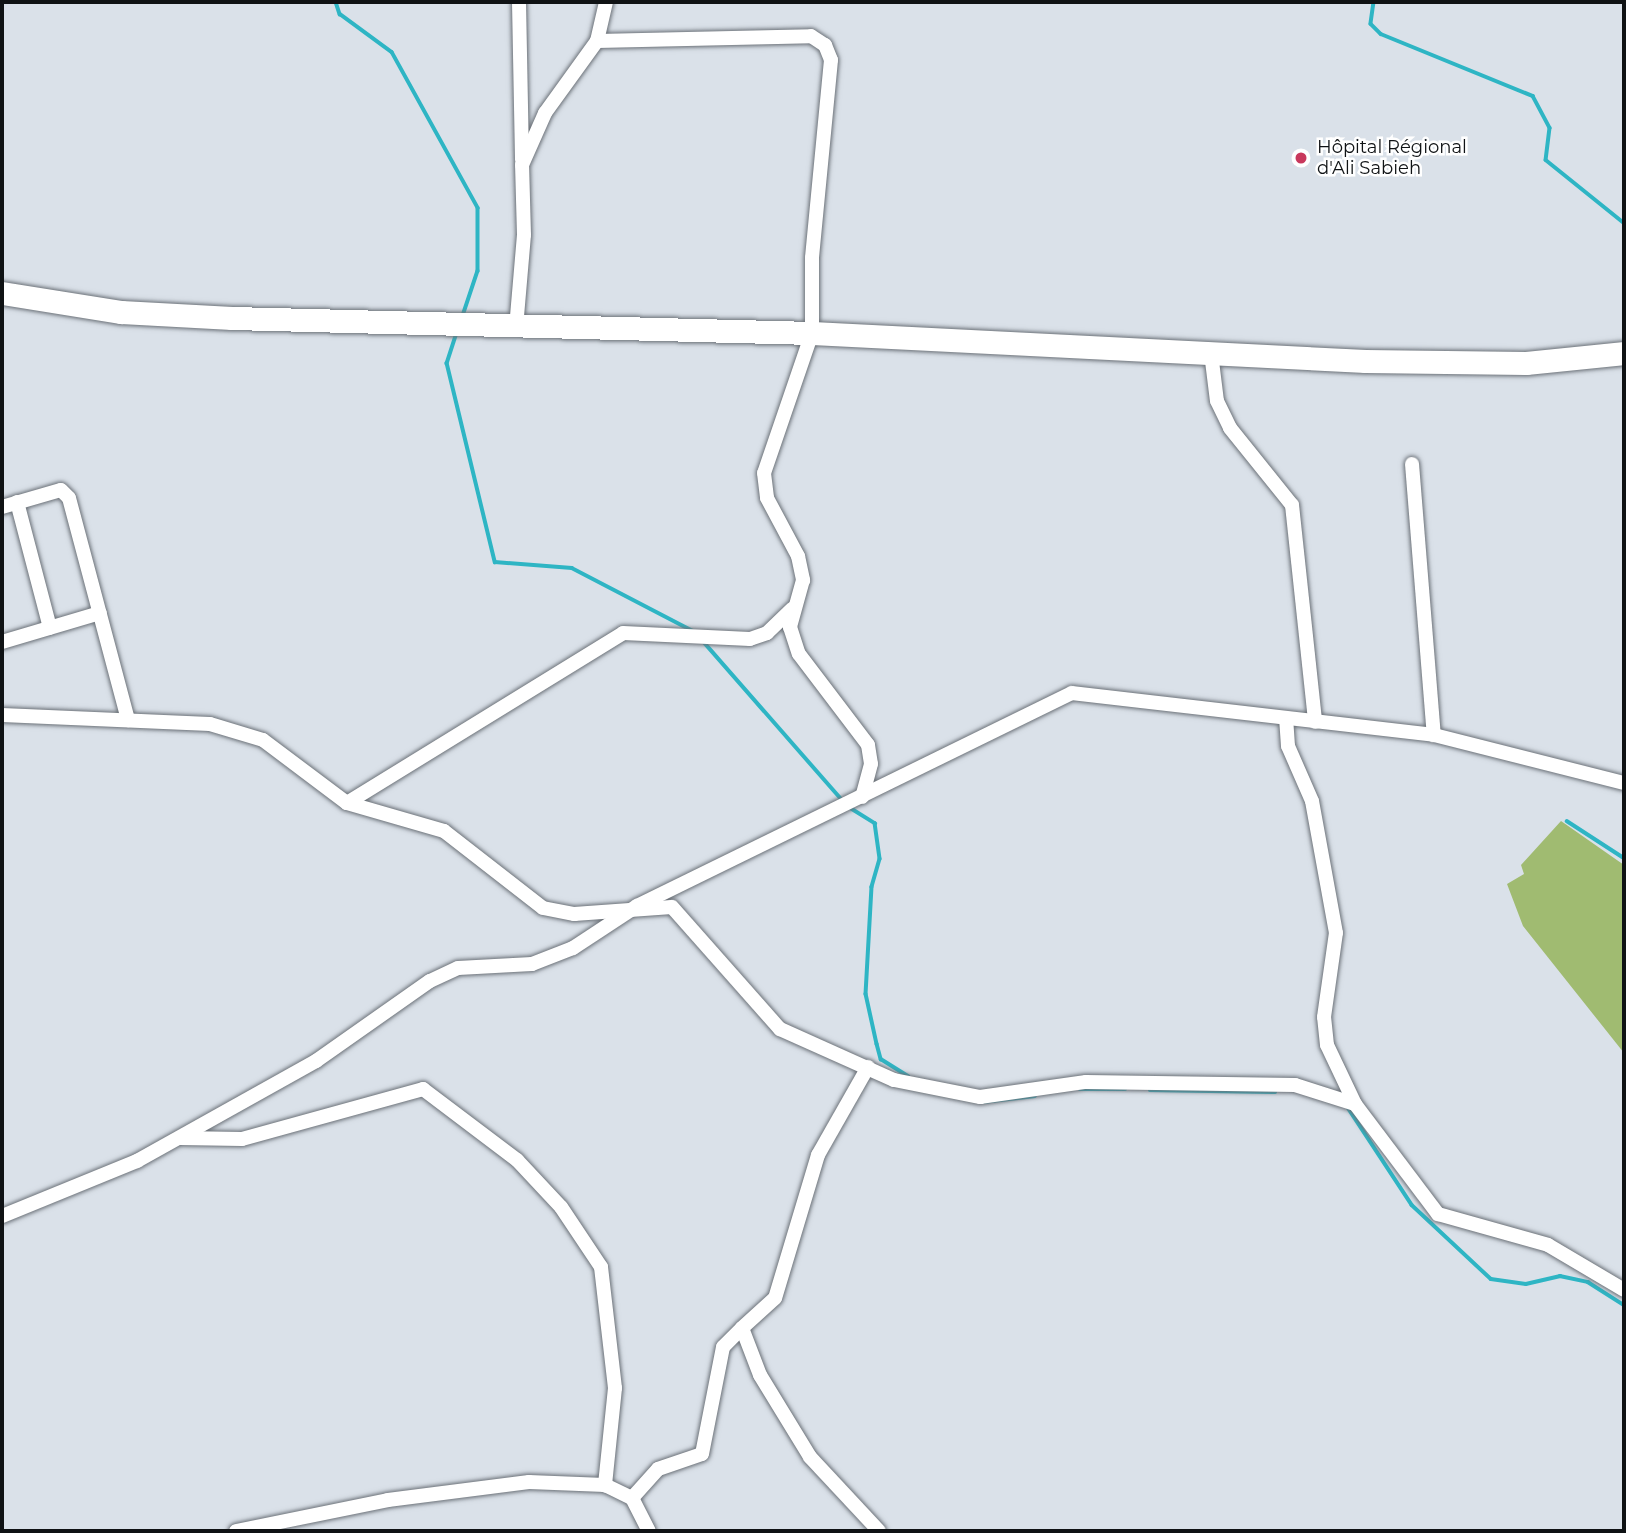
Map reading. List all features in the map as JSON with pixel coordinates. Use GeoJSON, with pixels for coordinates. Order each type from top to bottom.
{"type":"FeatureCollection","features":[{"type":"Feature","properties":{"kind":"main road"},"geometry":{"type":"LineString","coordinates":[[2,293],[121,312],[459,326],[812,333],[1211,353],[1526,363],[1624,353]]}},
{"type":"Feature","properties":{"kind":"street"},"geometry":{"type":"LineString","coordinates":[[516,328],[524,236],[519,2]]}},
{"type":"Feature","properties":{"kind":"street"},"geometry":{"type":"LineString","coordinates":[[522,165],[545,113],[597,41],[606,2]]}},
{"type":"Feature","properties":{"kind":"street"},"geometry":{"type":"LineString","coordinates":[[597,41],[811,36],[825,45],[831,60],[811,258],[812,333],[764,473],[767,498],[798,556],[803,580],[790,627],[799,654],[868,745],[871,764],[863,797]]}},
{"type":"Feature","properties":{"kind":"street"},"geometry":{"type":"LineString","coordinates":[[1211,353],[1217,401],[1230,428],[1292,505],[1315,722]]}},
{"type":"Feature","properties":{"kind":"street"},"geometry":{"type":"LineString","coordinates":[[1412,464],[1434,735]]}},
{"type":"Feature","properties":{"kind":"street"},"geometry":{"type":"LineString","coordinates":[[2,506],[61,490],[69,498],[128,720]]}},
{"type":"Feature","properties":{"kind":"street"},"geometry":{"type":"LineString","coordinates":[[17,502],[50,628]]}},
{"type":"Feature","properties":{"kind":"street"},"geometry":{"type":"LineString","coordinates":[[346,803],[624,634],[750,639],[780,624],[796,605]]}},
{"type":"Feature","properties":{"kind":"street"},"geometry":{"type":"LineString","coordinates":[[2,642],[100,613]]}},
{"type":"Feature","properties":{"kind":"street"},"geometry":{"type":"LineString","coordinates":[[2,1216],[178,1138],[337,1048],[430,981],[481,964],[532,964],[573,948],[637,906],[1072,693],[1434,735],[1624,783]]}},
{"type":"Feature","properties":{"kind":"street"},"geometry":{"type":"LineString","coordinates":[[2,715],[210,724],[263,740],[346,803],[444,831],[543,908],[592,914],[637,906],[672,907],[780,1028],[868,1067],[936,1093],[980,1097],[1135,1081],[1295,1085],[1355,1104]]}},
{"type":"Feature","properties":{"kind":"street"},"geometry":{"type":"LineString","coordinates":[[1286,719],[1288,746],[1312,801],[1336,933],[1324,1017],[1326,1045],[1355,1104],[1438,1213],[1548,1245],[1624,1290]]}},
{"type":"Feature","properties":{"kind":"street"},"geometry":{"type":"LineString","coordinates":[[632,1498],[658,1469],[702,1454],[723,1347],[775,1298],[818,1155],[868,1067]]}},
{"type":"Feature","properties":{"kind":"street"},"geometry":{"type":"LineString","coordinates":[[178,1138],[242,1139],[423,1089],[517,1160],[561,1207],[601,1267],[615,1388],[605,1485]]}},
{"type":"Feature","properties":{"kind":"street"},"geometry":{"type":"LineString","coordinates":[[742,1328],[760,1375],[810,1457],[879,1531]]}},
{"type":"Feature","properties":{"kind":"street"},"geometry":{"type":"LineString","coordinates":[[236,1531],[388,1500],[529,1482],[605,1485],[632,1498],[649,1531]]}},
{"type":"Feature","properties":{"kind":"green space"},"geometry":{"type":"Polygon","coordinates":[[[1561,821],[1624,865],[1624,1053],[1523,926],[1507,884],[1524,874],[1521,865],[1561,821]]]}},
{"type":"Feature","properties":{"kind":"waterway"},"geometry":{"type":"LineString","coordinates":[[336,2],[340,14],[392,52],[478,208],[478,271],[463,316]]}},
{"type":"Feature","properties":{"kind":"waterway"},"geometry":{"type":"LineString","coordinates":[[1374,2],[1371,24],[1381,34],[1533,96],[1550,128],[1546,160],[1624,223]]}},
{"type":"Feature","properties":{"kind":"waterway"},"geometry":{"type":"LineString","coordinates":[[457,333],[447,363],[495,562],[572,568],[693,631]]}},
{"type":"Feature","properties":{"kind":"waterway"},"geometry":{"type":"LineString","coordinates":[[703,641],[843,801]]}},
{"type":"Feature","properties":{"kind":"waterway"},"geometry":{"type":"LineString","coordinates":[[849,807],[875,823],[880,859],[872,887],[866,994],[881,1059],[908,1076]]}},
{"type":"Feature","properties":{"kind":"waterway"},"geometry":{"type":"LineString","coordinates":[[1567,821],[1624,858]]}},
{"type":"Feature","properties":{"kind":"waterway"},"geometry":{"type":"LineString","coordinates":[[1080,1089],[1125,1089]]}},
{"type":"Feature","properties":{"kind":"waterway"},"geometry":{"type":"LineString","coordinates":[[1150,1090],[1275,1092]]}},
{"type":"Feature","properties":{"kind":"waterway"},"geometry":{"type":"LineString","coordinates":[[983,1102],[1035,1096]]}},
{"type":"Feature","properties":{"kind":"waterway"},"geometry":{"type":"LineString","coordinates":[[1347,1106],[1412,1205],[1491,1279],[1526,1284],[1560,1276],[1588,1282],[1624,1305]]}},
{"type":"Feature","properties":{"kind":"place","name":"Hôpital Régional d'Ali Sabieh"},"geometry":{"type":"Point","coordinates":[1301,158]}}]}
